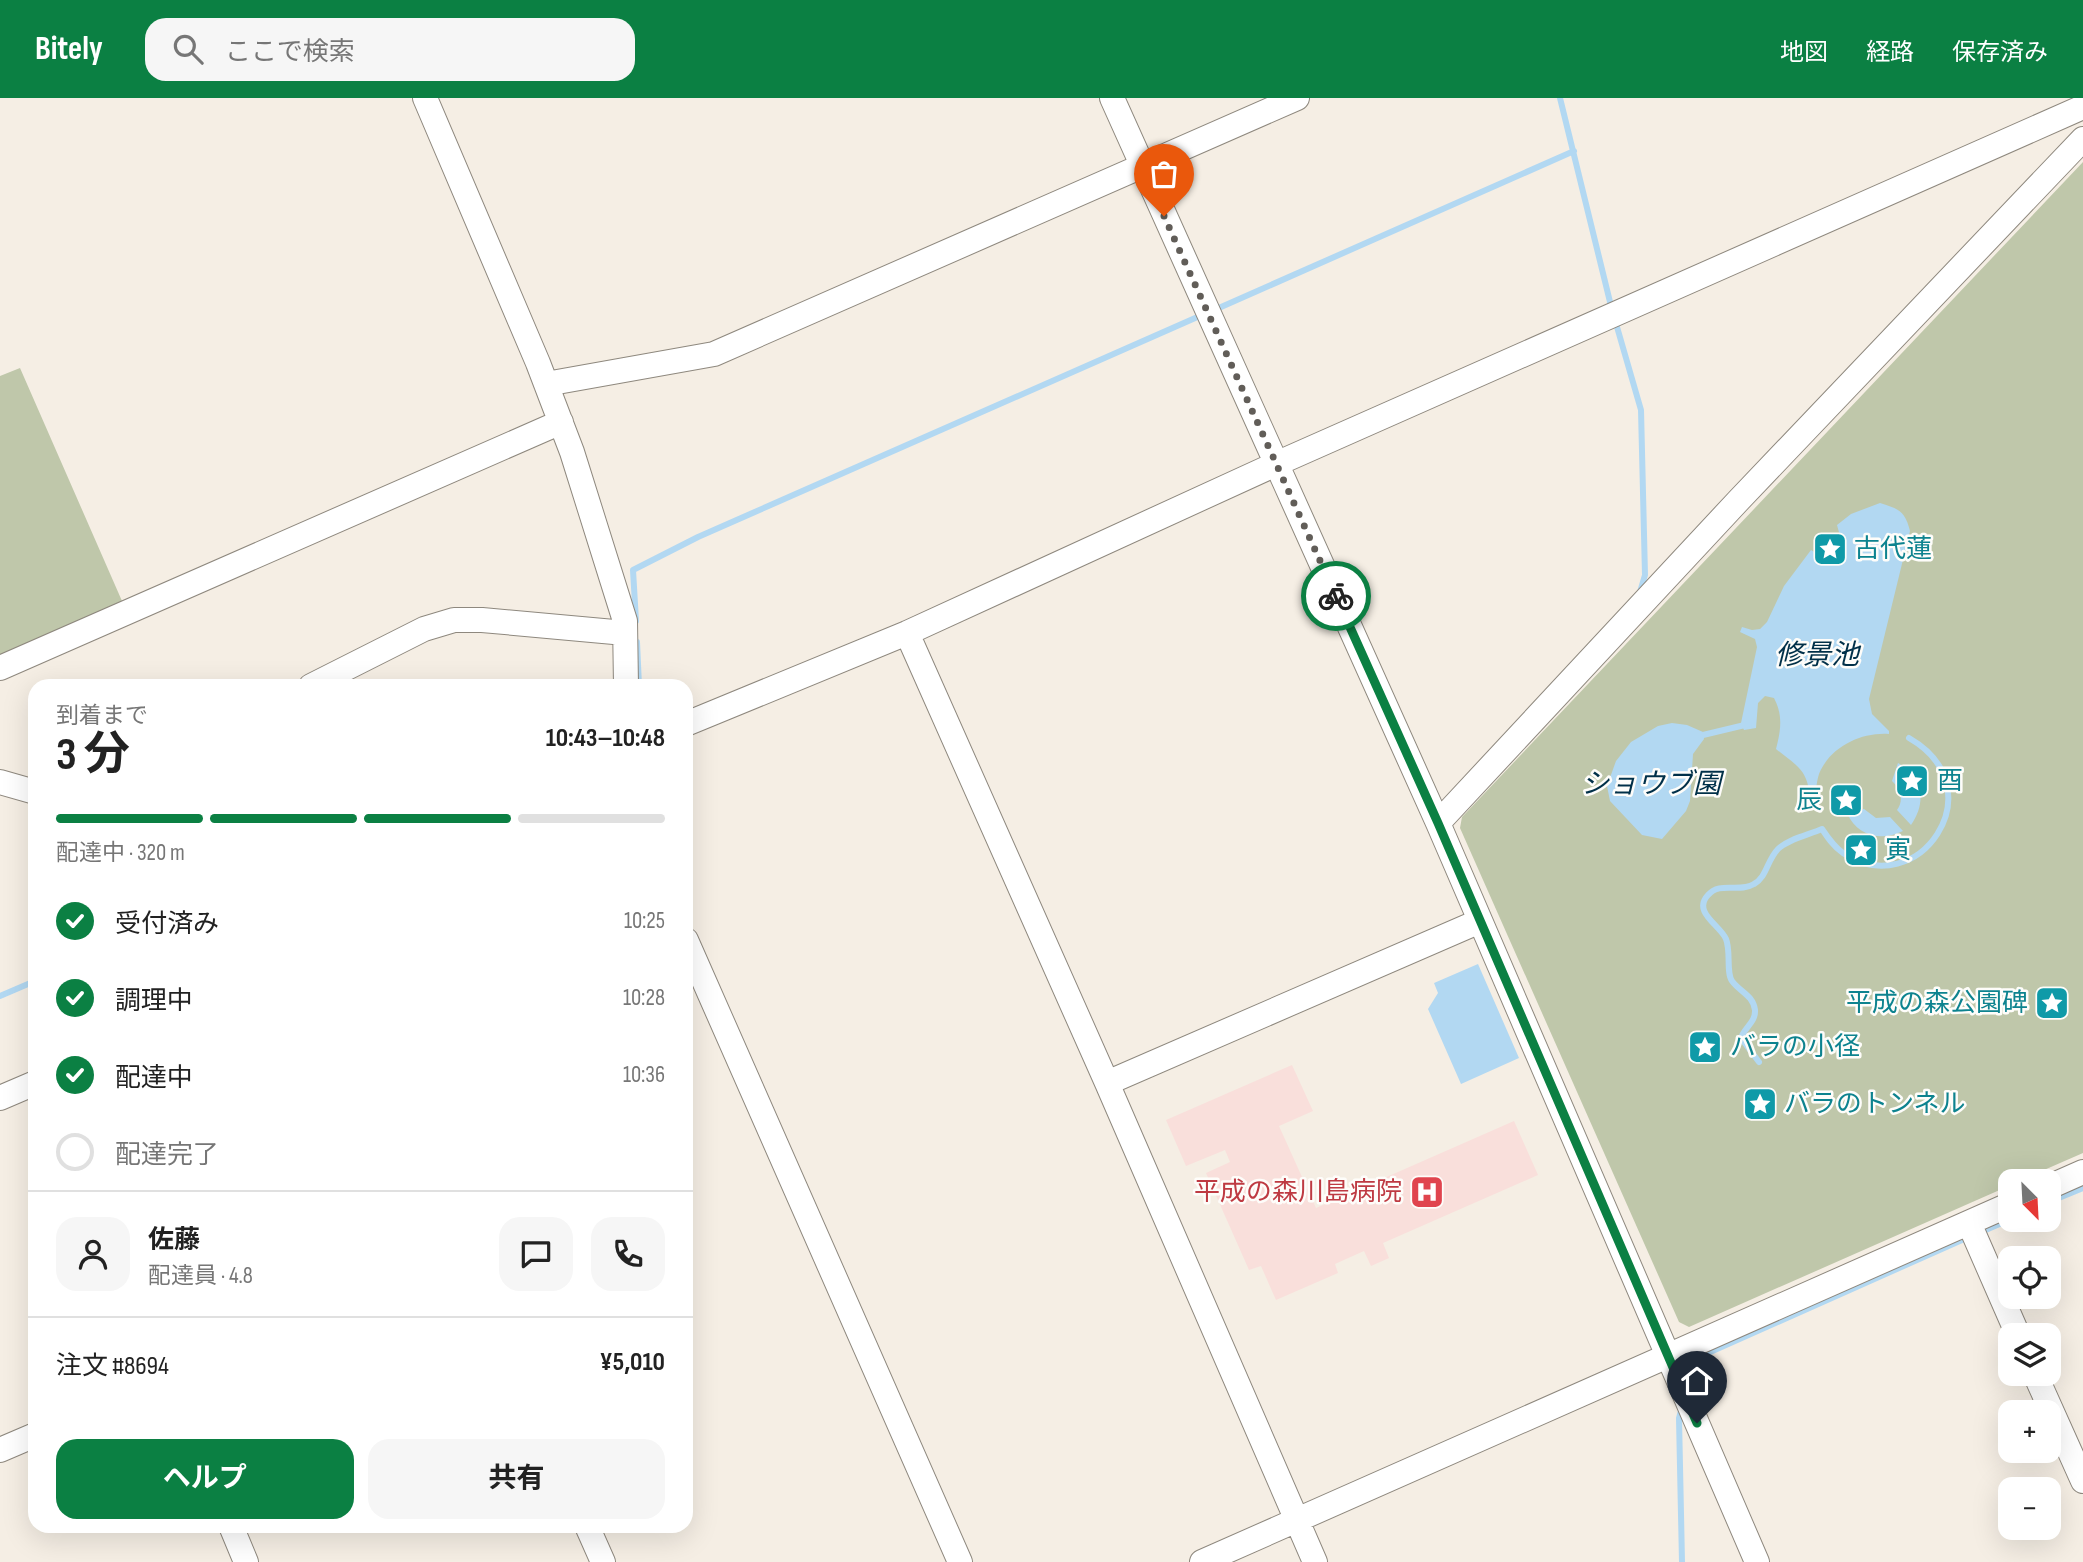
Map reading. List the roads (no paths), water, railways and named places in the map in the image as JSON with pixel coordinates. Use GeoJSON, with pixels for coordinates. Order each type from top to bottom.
{"type":"FeatureCollection","features":[{"type":"Feature","properties":{"kind":"street"},"geometry":{"type":"LineString","coordinates":[[425,98],[561,422],[625,621],[626,679]]}},
{"type":"Feature","properties":{"kind":"street"},"geometry":{"type":"LineString","coordinates":[[1112,98],[1438,823],[1757,1562]]}},
{"type":"Feature","properties":{"kind":"street"},"geometry":{"type":"LineString","coordinates":[[546,384],[714,354],[1297,98]]}},
{"type":"Feature","properties":{"kind":"street"},"geometry":{"type":"LineString","coordinates":[[693,721],[907,633],[1276,464],[2083,107]]}},
{"type":"Feature","properties":{"kind":"street"},"geometry":{"type":"LineString","coordinates":[[1438,823],[1738,501],[2083,139]]}},
{"type":"Feature","properties":{"kind":"street"},"geometry":{"type":"LineString","coordinates":[[0,668],[561,422]]}},
{"type":"Feature","properties":{"kind":"street"},"geometry":{"type":"LineString","coordinates":[[325,679],[424,629],[454,620],[482,620],[625,633]]}},
{"type":"Feature","properties":{"kind":"street"},"geometry":{"type":"LineString","coordinates":[[907,633],[1107,1083],[1315,1562]]}},
{"type":"Feature","properties":{"kind":"street"},"geometry":{"type":"LineString","coordinates":[[0,782],[28,790]]}},
{"type":"Feature","properties":{"kind":"street"},"geometry":{"type":"LineString","coordinates":[[1107,1083],[1480,921]]}},
{"type":"Feature","properties":{"kind":"street"},"geometry":{"type":"LineString","coordinates":[[693,956],[960,1562]]}},
{"type":"Feature","properties":{"kind":"street"},"geometry":{"type":"LineString","coordinates":[[0,1098],[28,1086]]}},
{"type":"Feature","properties":{"kind":"street"},"geometry":{"type":"LineString","coordinates":[[2062,1181],[2083,1172]]}},
{"type":"Feature","properties":{"kind":"street"},"geometry":{"type":"LineString","coordinates":[[1202,1562],[1998,1210]]}},
{"type":"Feature","properties":{"kind":"street"},"geometry":{"type":"LineString","coordinates":[[1969,1223],[2013,1323]]}},
{"type":"Feature","properties":{"kind":"street"},"geometry":{"type":"LineString","coordinates":[[2040,1386],[2083,1482]]}},
{"type":"Feature","properties":{"kind":"street"},"geometry":{"type":"LineString","coordinates":[[0,1450],[28,1438]]}},
{"type":"Feature","properties":{"kind":"street"},"geometry":{"type":"LineString","coordinates":[[233,1533],[246,1562]]}},
{"type":"Feature","properties":{"kind":"street"},"geometry":{"type":"LineString","coordinates":[[590,1533],[603,1562]]}},
{"type":"Feature","properties":{"kind":"water","name":"修景池"},"geometry":{"type":"Polygon","coordinates":[[[1880,503],[1900,512],[1910,531],[1869,699],[1872,714],[1889,734],[1857,739],[1831,756],[1819,774],[1815,803],[1812,804],[1808,783],[1802,771],[1776,749],[1780,723],[1774,698],[1765,696],[1758,703],[1756,728],[1744,730],[1741,723],[1757,647],[1755,639],[1740,632],[1742,627],[1760,629],[1767,622],[1784,586],[1811,550],[1821,556],[1839,551],[1840,536],[1837,525],[1851,514],[1880,503]]]}},
{"type":"Feature","properties":{"kind":"water","name":"ショウブ園"},"geometry":{"type":"Polygon","coordinates":[[[1672,723],[1687,725],[1703,732],[1704,739],[1693,754],[1690,801],[1686,811],[1662,839],[1642,835],[1610,801],[1607,786],[1616,761],[1631,742],[1658,726],[1672,723]]]}},
{"type":"Feature","properties":{"kind":"water"},"geometry":{"type":"Polygon","coordinates":[[[1898,763],[1913,775],[1920,791],[1919,808],[1911,825],[1897,810],[1900,795],[1892,781],[1898,763]]]}},
{"type":"Feature","properties":{"kind":"water"},"geometry":{"type":"Polygon","coordinates":[[[1864,809],[1876,818],[1890,817],[1903,831],[1886,836],[1863,832],[1847,813],[1864,809]]]}},
{"type":"Feature","properties":{"kind":"water"},"geometry":{"type":"Polygon","coordinates":[[[1478,964],[1519,1058],[1461,1084],[1428,1009],[1438,993],[1434,983],[1478,964]]]}},
{"type":"Feature","properties":{"kind":"waterway"},"geometry":{"type":"LineString","coordinates":[[1560,98],[1612,310]]}},
{"type":"Feature","properties":{"kind":"waterway"},"geometry":{"type":"LineString","coordinates":[[1212,311],[1574,151]]}},
{"type":"Feature","properties":{"kind":"waterway"},"geometry":{"type":"LineString","coordinates":[[636,621],[633,570],[698,537],[1202,315]]}},
{"type":"Feature","properties":{"kind":"waterway"},"geometry":{"type":"LineString","coordinates":[[1615,320],[1641,410],[1645,575],[1640,592]]}},
{"type":"Feature","properties":{"kind":"waterway"},"geometry":{"type":"LineString","coordinates":[[637,642],[639,679]]}},
{"type":"Feature","properties":{"kind":"waterway"},"geometry":{"type":"LineString","coordinates":[[1703,735],[1749,724]]}},
{"type":"Feature","properties":{"kind":"waterway"},"geometry":{"type":"LineString","coordinates":[[1759,1062],[1741,1038],[1754,1018],[1754,1005],[1730,977],[1726,939],[1705,913],[1704,901],[1718,889],[1742,888],[1754,884],[1762,877],[1774,853],[1782,846],[1822,829],[1843,853],[1871,865],[1897,864],[1920,852],[1938,834],[1947,810],[1947,785],[1935,760],[1909,738]]}},
{"type":"Feature","properties":{"kind":"waterway"},"geometry":{"type":"LineString","coordinates":[[0,996],[28,984]]}},
{"type":"Feature","properties":{"kind":"waterway"},"geometry":{"type":"LineString","coordinates":[[2062,1197],[2083,1188]]}},
{"type":"Feature","properties":{"kind":"waterway"},"geometry":{"type":"LineString","coordinates":[[1981,1232],[1998,1225]]}},
{"type":"Feature","properties":{"kind":"waterway"},"geometry":{"type":"LineString","coordinates":[[1687,1379],[1690,1361],[1971,1236]]}},
{"type":"Feature","properties":{"kind":"waterway"},"geometry":{"type":"LineString","coordinates":[[1682,1407],[1679,1418],[1682,1562]]}},
{"type":"Feature","properties":{"kind":"place","name":"古代蓮"},"geometry":{"type":"Point","coordinates":[1830,549]}},
{"type":"Feature","properties":{"kind":"place","name":"酉"},"geometry":{"type":"Point","coordinates":[1912,781]}},
{"type":"Feature","properties":{"kind":"place","name":"辰"},"geometry":{"type":"Point","coordinates":[1846,800]}},
{"type":"Feature","properties":{"kind":"place","name":"寅"},"geometry":{"type":"Point","coordinates":[1861,850]}},
{"type":"Feature","properties":{"kind":"place","name":"平成の森公園碑"},"geometry":{"type":"Point","coordinates":[2052,1003]}},
{"type":"Feature","properties":{"kind":"place","name":"バラの小径"},"geometry":{"type":"Point","coordinates":[1705,1047]}},
{"type":"Feature","properties":{"kind":"place","name":"バラのトンネル"},"geometry":{"type":"Point","coordinates":[1760,1104]}},
{"type":"Feature","properties":{"kind":"place","name":"平成の森川島病院"},"geometry":{"type":"Point","coordinates":[1427,1192]}}]}
